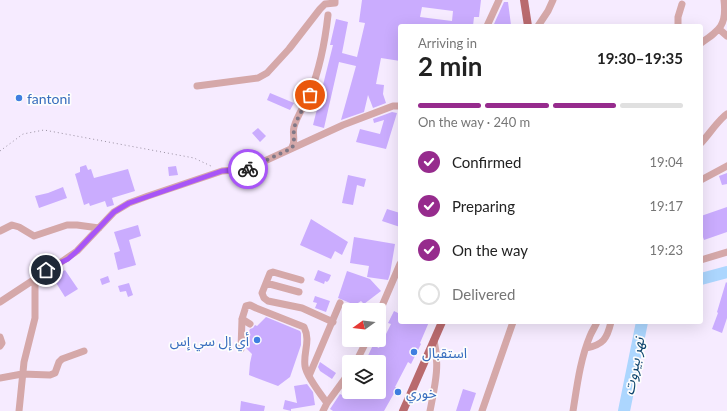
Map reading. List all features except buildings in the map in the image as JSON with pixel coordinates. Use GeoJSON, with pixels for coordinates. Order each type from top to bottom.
{"type":"FeatureCollection","features":[{"type":"Feature","properties":{"kind":"main road"},"geometry":{"type":"LineString","coordinates":[[524,0],[528,24]]}},
{"type":"Feature","properties":{"kind":"main road"},"geometry":{"type":"LineString","coordinates":[[403,411],[441,324]]}},
{"type":"Feature","properties":{"kind":"street"},"geometry":{"type":"LineString","coordinates":[[197,86],[258,78],[267,72],[285,54],[320,8],[325,4],[335,2],[335,0]]}},
{"type":"Feature","properties":{"kind":"street"},"geometry":{"type":"LineString","coordinates":[[488,24],[499,0]]}},
{"type":"Feature","properties":{"kind":"street"},"geometry":{"type":"LineString","coordinates":[[539,24],[553,0]]}},
{"type":"Feature","properties":{"kind":"street"},"geometry":{"type":"LineString","coordinates":[[703,41],[719,29],[725,17],[724,0]]}},
{"type":"Feature","properties":{"kind":"street"},"geometry":{"type":"LineString","coordinates":[[678,24],[678,17],[682,4]]}},
{"type":"Feature","properties":{"kind":"street"},"geometry":{"type":"LineString","coordinates":[[292,148],[294,143],[294,126],[310,95],[317,74],[325,43],[328,15]]}},
{"type":"Feature","properties":{"kind":"street"},"geometry":{"type":"LineString","coordinates":[[719,29],[727,36]]}},
{"type":"Feature","properties":{"kind":"street"},"geometry":{"type":"LineString","coordinates":[[0,302],[35,279],[39,273],[68,259],[114,212],[129,203],[222,171],[247,169],[292,148],[318,138],[350,122],[393,106],[398,106]]}},
{"type":"Feature","properties":{"kind":"street"},"geometry":{"type":"LineString","coordinates":[[703,141],[727,114]]}},
{"type":"Feature","properties":{"kind":"street"},"geometry":{"type":"LineString","coordinates":[[703,179],[727,166]]}},
{"type":"Feature","properties":{"kind":"street"},"geometry":{"type":"LineString","coordinates":[[0,231],[12,225],[19,227],[34,236],[67,225],[77,224],[99,228]]}},
{"type":"Feature","properties":{"kind":"street"},"geometry":{"type":"LineString","coordinates":[[703,259],[727,252]]}},
{"type":"Feature","properties":{"kind":"street"},"geometry":{"type":"LineString","coordinates":[[383,303],[398,269]]}},
{"type":"Feature","properties":{"kind":"street"},"geometry":{"type":"LineString","coordinates":[[301,280],[273,272],[270,273],[262,293],[264,298],[268,301],[302,308],[333,322]]}},
{"type":"Feature","properties":{"kind":"street"},"geometry":{"type":"LineString","coordinates":[[19,411],[22,374],[28,342],[35,318],[35,279]]}},
{"type":"Feature","properties":{"kind":"street"},"geometry":{"type":"LineString","coordinates":[[266,283],[299,292]]}},
{"type":"Feature","properties":{"kind":"street"},"geometry":{"type":"LineString","coordinates":[[310,376],[340,303]]}},
{"type":"Feature","properties":{"kind":"street"},"geometry":{"type":"LineString","coordinates":[[241,349],[242,319],[246,306],[250,305],[304,327],[308,338],[304,360],[305,368],[317,390],[328,403]]}},
{"type":"Feature","properties":{"kind":"street"},"geometry":{"type":"LineString","coordinates":[[242,319],[250,324]]}},
{"type":"Feature","properties":{"kind":"street"},"geometry":{"type":"LineString","coordinates":[[482,411],[512,324]]}},
{"type":"Feature","properties":{"kind":"street"},"geometry":{"type":"LineString","coordinates":[[574,411],[577,382],[586,348],[596,324]]}},
{"type":"Feature","properties":{"kind":"street"},"geometry":{"type":"LineString","coordinates":[[586,348],[599,345],[607,335],[610,324]]}},
{"type":"Feature","properties":{"kind":"street"},"geometry":{"type":"LineString","coordinates":[[0,337],[2,342],[0,346]]}},
{"type":"Feature","properties":{"kind":"street"},"geometry":{"type":"LineString","coordinates":[[430,411],[438,374],[434,340]]}},
{"type":"Feature","properties":{"kind":"street"},"geometry":{"type":"LineString","coordinates":[[0,378],[22,374],[55,374],[59,362],[62,359],[84,351]]}},
{"type":"Feature","properties":{"kind":"street"},"geometry":{"type":"LineString","coordinates":[[323,411],[342,383]]}},
{"type":"Feature","properties":{"kind":"path"},"geometry":{"type":"LineString","coordinates":[[0,151],[23,134],[44,130],[194,158],[222,171]]}},
{"type":"Feature","properties":{"kind":"waterway","name":"نهر بيروت"},"geometry":{"type":"LineString","coordinates":[[703,278],[727,272]]}},
{"type":"Feature","properties":{"kind":"waterway","name":"نهر بيروت"},"geometry":{"type":"LineString","coordinates":[[624,411],[642,324]]}},
{"type":"Feature","properties":{"kind":"way so far"},"geometry":{"type":"LineString","coordinates":[[248,169],[292,148],[294,143],[294,126],[310,95]]}},
{"type":"Feature","properties":{"kind":"place","name":"fantoni"},"geometry":{"type":"Point","coordinates":[19,98]}},
{"type":"Feature","properties":{"kind":"place","name":"أي إل سي إس"},"geometry":{"type":"Point","coordinates":[257,340]}},
{"type":"Feature","properties":{"kind":"place","name":"استقبال"},"geometry":{"type":"Point","coordinates":[414,352]}},
{"type":"Feature","properties":{"kind":"place","name":"خوري"},"geometry":{"type":"Point","coordinates":[398,392]}},
{"type":"Feature","properties":{"kind":"route"},"geometry":{"type":"LineString","coordinates":[[46,270],[68,259],[114,212],[129,203],[222,171],[248,169]]}}]}
